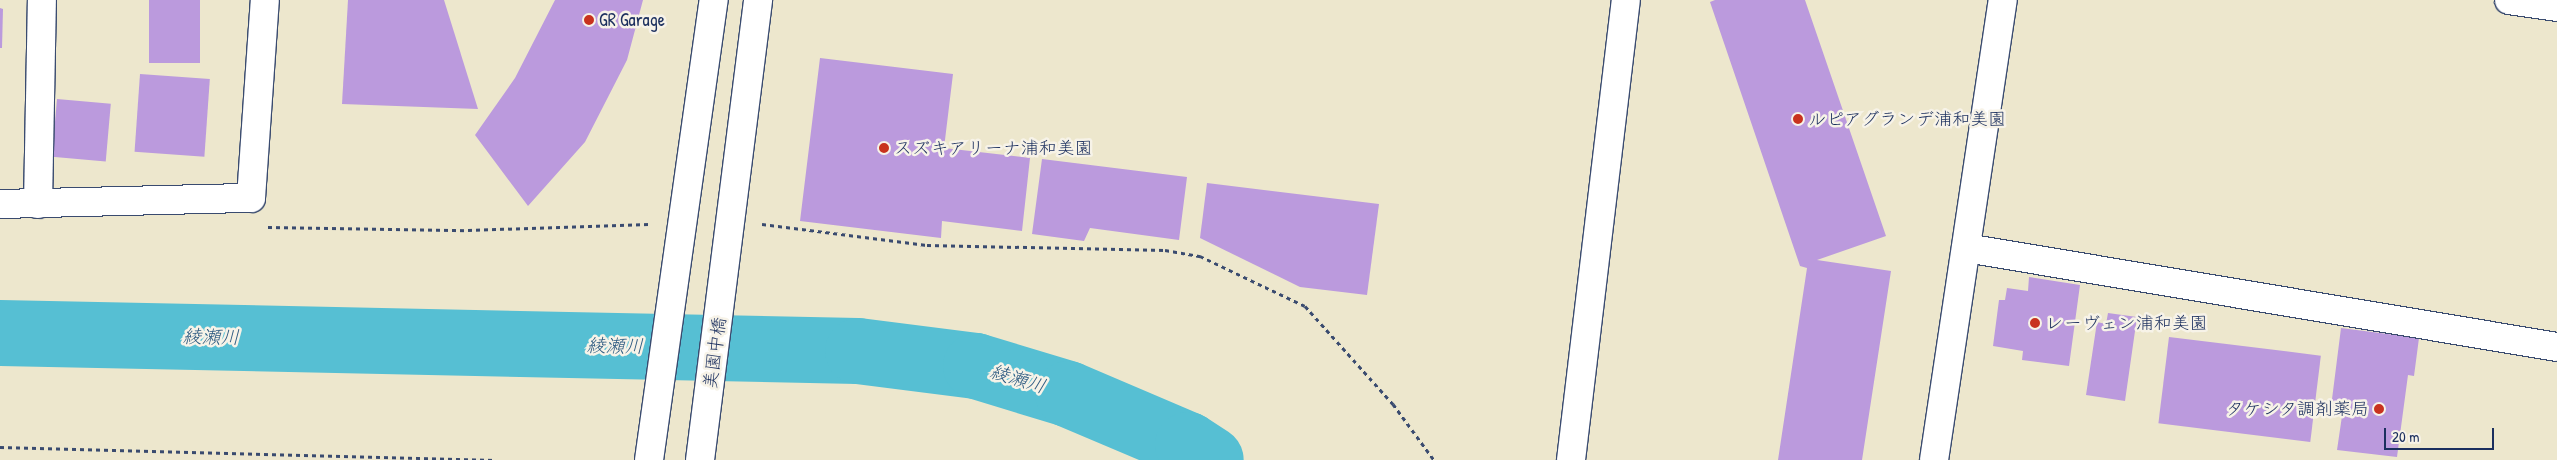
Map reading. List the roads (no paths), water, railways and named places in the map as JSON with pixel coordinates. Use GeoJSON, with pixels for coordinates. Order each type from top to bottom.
{"type":"FeatureCollection","features":[{"type":"Feature","properties":{"kind":"street"},"geometry":{"type":"LineString","coordinates":[[38,204],[42,0]]}},
{"type":"Feature","properties":{"kind":"street"},"geometry":{"type":"LineString","coordinates":[[0,204],[251,198],[266,0]]}},
{"type":"Feature","properties":{"kind":"street"},"geometry":{"type":"LineString","coordinates":[[650,457],[714,0]]}},
{"type":"Feature","properties":{"kind":"street","name":"美園中橋"},"geometry":{"type":"LineString","coordinates":[[700,460],[729,247],[758,0]]}},
{"type":"Feature","properties":{"kind":"street"},"geometry":{"type":"LineString","coordinates":[[1571,460],[1626,0]]}},
{"type":"Feature","properties":{"kind":"street"},"geometry":{"type":"LineString","coordinates":[[1934,460],[2003,0]]}},
{"type":"Feature","properties":{"kind":"street"},"geometry":{"type":"LineString","coordinates":[[2509,0],[2557,7]]}},
{"type":"Feature","properties":{"kind":"street"},"geometry":{"type":"LineString","coordinates":[[1966,248],[2557,347]]}},
{"type":"Feature","properties":{"kind":"waterway","name":"綾瀬川"},"geometry":{"type":"LineString","coordinates":[[0,333],[858,351],[976,366],[1068,394],[1188,445],[1211,460]]}},
{"type":"Feature","properties":{"kind":"place","name":"GR Garage"},"geometry":{"type":"Point","coordinates":[589,20]}},
{"type":"Feature","properties":{"kind":"place","name":"ルピアグランデ浦和美園"},"geometry":{"type":"Point","coordinates":[1798,119]}},
{"type":"Feature","properties":{"kind":"place","name":"スズキアリーナ浦和美園"},"geometry":{"type":"Point","coordinates":[884,148]}},
{"type":"Feature","properties":{"kind":"place","name":"レーヴェン浦和美園"},"geometry":{"type":"Point","coordinates":[2035,323]}},
{"type":"Feature","properties":{"kind":"place","name":"タケシタ調剤薬局"},"geometry":{"type":"Point","coordinates":[2379,409]}}]}
